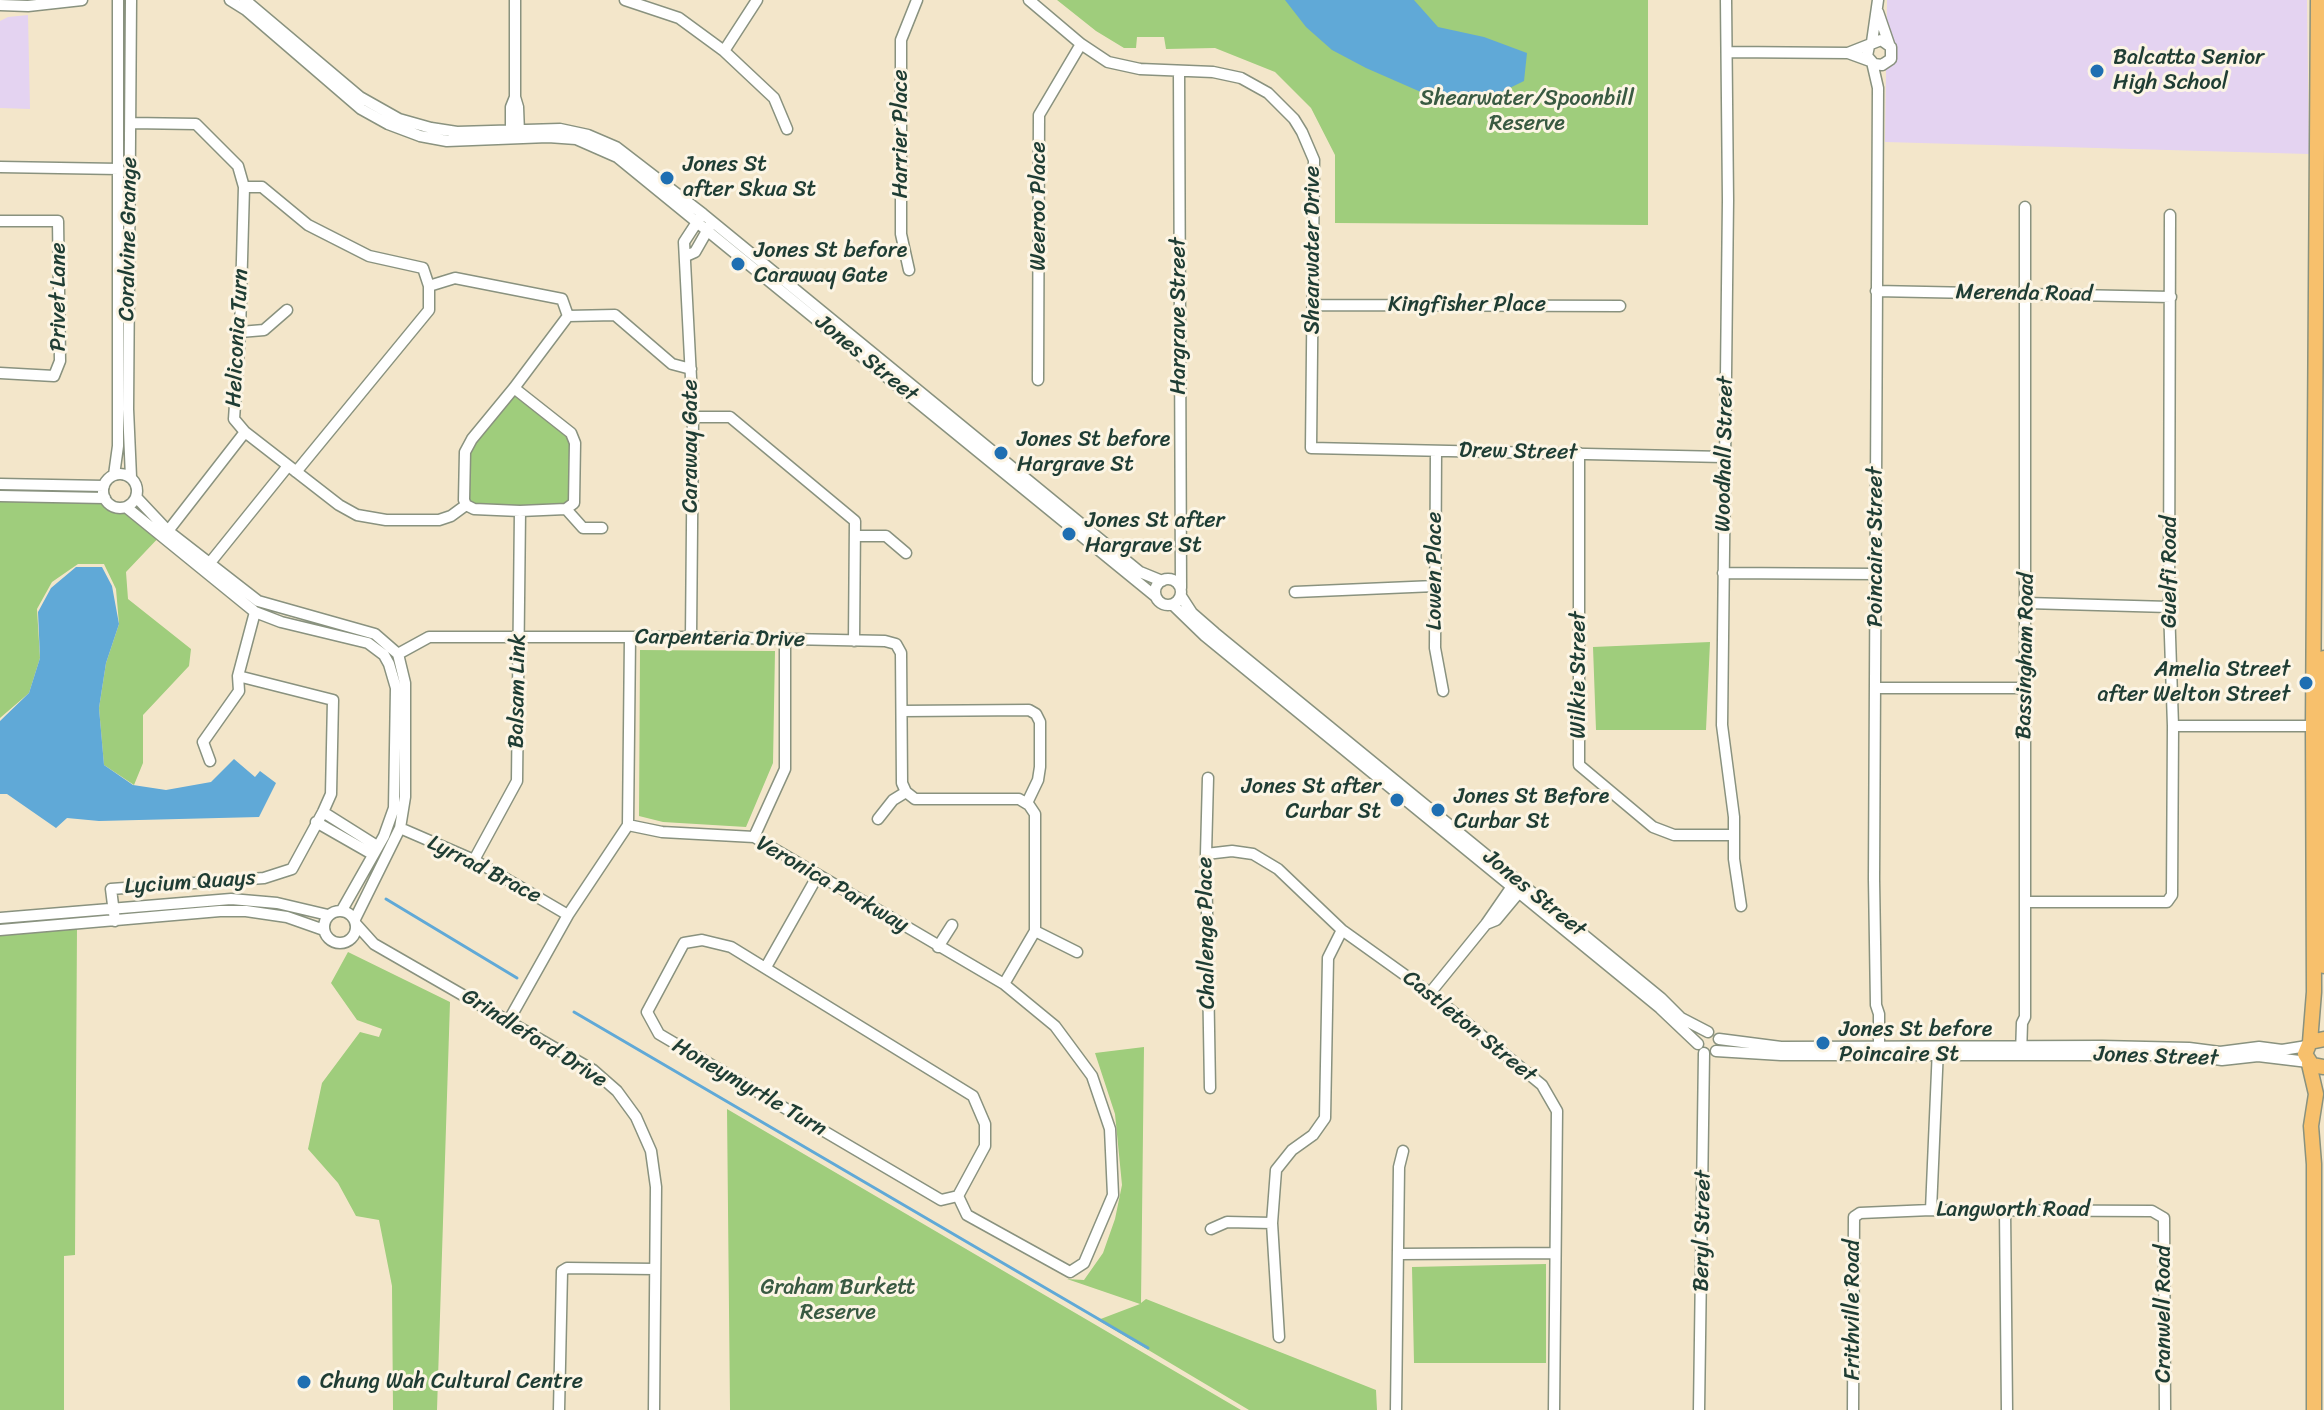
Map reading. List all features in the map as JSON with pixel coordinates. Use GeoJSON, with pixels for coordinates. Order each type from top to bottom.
{"type":"FeatureCollection","features":[{"type":"Feature","properties":{"kind":"main road"},"geometry":{"type":"LineString","coordinates":[[2314,1410],[2315,1177],[2311,1126],[2316,1094],[2314,1064],[2305,1054],[2314,1042],[2318,726],[2318,0]]}},
{"type":"Feature","properties":{"kind":"main road"},"geometry":{"type":"LineString","coordinates":[[2324,658],[2318,726],[2324,966]]}},
{"type":"Feature","properties":{"kind":"main road"},"geometry":{"type":"LineString","coordinates":[[2324,1001],[2324,1027]]}},
{"type":"Feature","properties":{"kind":"main road"},"geometry":{"type":"LineString","coordinates":[[2324,1092],[2324,1109]]}},
{"type":"Feature","properties":{"kind":"street"},"geometry":{"type":"LineString","coordinates":[[0,5],[28,6],[82,0]]}},
{"type":"Feature","properties":{"kind":"street","name":"Coralvine Grange"},"geometry":{"type":"LineString","coordinates":[[114,475],[118,446],[118,0]]}},
{"type":"Feature","properties":{"kind":"street","name":"Coralvine Grange"},"geometry":{"type":"LineString","coordinates":[[131,0],[128,394],[131,477],[136,485],[136,497],[168,531],[258,601],[375,634],[398,654]]}},
{"type":"Feature","properties":{"kind":"street","name":"Jones Street"},"geometry":{"type":"LineString","coordinates":[[230,0],[377,119],[433,139],[465,142],[560,129],[601,139],[630,157],[1160,603],[1178,596]]}},
{"type":"Feature","properties":{"kind":"street","name":"Jones Street"},"geometry":{"type":"LineString","coordinates":[[245,0],[360,97],[386,113],[443,131],[515,134]]}},
{"type":"Feature","properties":{"kind":"street"},"geometry":{"type":"LineString","coordinates":[[515,0],[515,97],[511,107],[515,134]]}},
{"type":"Feature","properties":{"kind":"street"},"geometry":{"type":"LineString","coordinates":[[625,0],[679,18],[724,51],[774,98],[787,129]]}},
{"type":"Feature","properties":{"kind":"street"},"geometry":{"type":"LineString","coordinates":[[724,51],[757,0]]}},
{"type":"Feature","properties":{"kind":"street","name":"Harrier Place"},"geometry":{"type":"LineString","coordinates":[[909,270],[901,234],[901,40],[917,0]]}},
{"type":"Feature","properties":{"kind":"street","name":"Shearwater Drive"},"geometry":{"type":"LineString","coordinates":[[1029,0],[1081,44],[1108,62],[1123,66],[1213,72],[1241,78],[1268,93],[1294,119],[1314,160],[1311,448]]}},
{"type":"Feature","properties":{"kind":"street","name":"Woodhall Street"},"geometry":{"type":"LineString","coordinates":[[1726,0],[1722,725],[1741,906]]}},
{"type":"Feature","properties":{"kind":"street"},"geometry":{"type":"LineString","coordinates":[[1871,62],[1867,54],[1878,0]]}},
{"type":"Feature","properties":{"kind":"street"},"geometry":{"type":"LineString","coordinates":[[1728,52],[1848,53],[1880,65],[1892,55],[1878,12]]}},
{"type":"Feature","properties":{"kind":"street"},"geometry":{"type":"LineString","coordinates":[[1848,53],[1881,40],[1890,45]]}},
{"type":"Feature","properties":{"kind":"street","name":"Weeroo Place"},"geometry":{"type":"LineString","coordinates":[[1038,380],[1039,115],[1081,44]]}},
{"type":"Feature","properties":{"kind":"street","name":"Poincaire Street"},"geometry":{"type":"LineString","coordinates":[[1871,62],[1878,88],[1876,1005],[1873,1015],[1876,1050]]}},
{"type":"Feature","properties":{"kind":"street","name":"Poincaire Street"},"geometry":{"type":"LineString","coordinates":[[1878,88],[1886,63]]}},
{"type":"Feature","properties":{"kind":"street","name":"Hargrave Street"},"geometry":{"type":"LineString","coordinates":[[1178,596],[1179,71]]}},
{"type":"Feature","properties":{"kind":"street"},"geometry":{"type":"LineString","coordinates":[[131,123],[196,124],[238,166],[244,187],[262,187],[308,225],[369,256],[423,268],[429,286],[429,310],[209,564]]}},
{"type":"Feature","properties":{"kind":"street"},"geometry":{"type":"LineString","coordinates":[[0,167],[119,169]]}},
{"type":"Feature","properties":{"kind":"street","name":"Heliconia Turn"},"geometry":{"type":"LineString","coordinates":[[244,187],[234,419],[245,432],[292,469],[357,515],[386,520],[439,520],[466,505]]}},
{"type":"Feature","properties":{"kind":"street","name":"Bassingham Road"},"geometry":{"type":"LineString","coordinates":[[2025,207],[2025,1050]]}},
{"type":"Feature","properties":{"kind":"street","name":"Guelfi Road"},"geometry":{"type":"LineString","coordinates":[[2025,902],[2167,902],[2172,895],[2170,215]]}},
{"type":"Feature","properties":{"kind":"street","name":"Caraway Gate"},"geometry":{"type":"LineString","coordinates":[[691,637],[693,417],[684,242],[700,217]]}},
{"type":"Feature","properties":{"kind":"street","name":"Privet Lane"},"geometry":{"type":"LineString","coordinates":[[0,221],[58,221],[60,361],[54,376],[0,373]]}},
{"type":"Feature","properties":{"kind":"street"},"geometry":{"type":"LineString","coordinates":[[686,256],[695,252],[710,226]]}},
{"type":"Feature","properties":{"kind":"street","name":"Jones Street"},"geometry":{"type":"LineString","coordinates":[[710,226],[1128,562],[1147,576],[1173,580],[1178,596],[1205,636],[1661,998],[1681,1018],[1715,1034],[1719,1039],[1781,1047],[1876,1050],[2189,1048],[2220,1052],[2259,1047],[2282,1050],[2314,1042]]}},
{"type":"Feature","properties":{"kind":"street"},"geometry":{"type":"LineString","coordinates":[[429,286],[455,278],[562,299],[568,316]]}},
{"type":"Feature","properties":{"kind":"street","name":"Merenda Road"},"geometry":{"type":"LineString","coordinates":[[1876,291],[2171,297]]}},
{"type":"Feature","properties":{"kind":"street","name":"Kingfisher Place"},"geometry":{"type":"LineString","coordinates":[[1313,305],[1620,306]]}},
{"type":"Feature","properties":{"kind":"street"},"geometry":{"type":"LineString","coordinates":[[240,332],[264,330],[287,310]]}},
{"type":"Feature","properties":{"kind":"street"},"geometry":{"type":"LineString","coordinates":[[568,316],[615,315],[672,364],[691,369]]}},
{"type":"Feature","properties":{"kind":"street"},"geometry":{"type":"LineString","coordinates":[[514,388],[571,433],[575,443],[574,503],[566,509],[474,509],[464,500],[465,452],[472,439],[568,316]]}},
{"type":"Feature","properties":{"kind":"street"},"geometry":{"type":"LineString","coordinates":[[693,417],[730,417],[855,521],[854,641]]}},
{"type":"Feature","properties":{"kind":"street"},"geometry":{"type":"LineString","coordinates":[[168,531],[245,432]]}},
{"type":"Feature","properties":{"kind":"street","name":"Drew Street"},"geometry":{"type":"LineString","coordinates":[[1311,448],[1724,457]]}},
{"type":"Feature","properties":{"kind":"street","name":"Lowen Place"},"geometry":{"type":"LineString","coordinates":[[1436,451],[1435,648],[1443,691]]}},
{"type":"Feature","properties":{"kind":"street","name":"Wilkie Street"},"geometry":{"type":"LineString","coordinates":[[1579,453],[1579,765],[1653,827],[1674,835],[1734,835]]}},
{"type":"Feature","properties":{"kind":"street"},"geometry":{"type":"LineString","coordinates":[[105,492],[114,475],[131,477]]}},
{"type":"Feature","properties":{"kind":"street"},"geometry":{"type":"LineString","coordinates":[[0,484],[105,492]]}},
{"type":"Feature","properties":{"kind":"street"},"geometry":{"type":"LineString","coordinates":[[0,496],[105,492]]}},
{"type":"Feature","properties":{"kind":"street"},"geometry":{"type":"LineString","coordinates":[[0,918],[184,901],[255,899],[328,915],[342,910],[384,836],[394,808],[396,688],[384,655],[368,643],[281,622],[255,612],[126,507],[113,506],[105,492]]}},
{"type":"Feature","properties":{"kind":"street"},"geometry":{"type":"LineString","coordinates":[[126,507],[136,497]]}},
{"type":"Feature","properties":{"kind":"street"},"geometry":{"type":"LineString","coordinates":[[566,509],[580,526],[602,528]]}},
{"type":"Feature","properties":{"kind":"street","name":"Balsam Link"},"geometry":{"type":"LineString","coordinates":[[474,860],[517,781],[520,511]]}},
{"type":"Feature","properties":{"kind":"street"},"geometry":{"type":"LineString","coordinates":[[855,536],[886,536],[906,553]]}},
{"type":"Feature","properties":{"kind":"street"},"geometry":{"type":"LineString","coordinates":[[1155,596],[1156,587],[1179,561]]}},
{"type":"Feature","properties":{"kind":"street"},"geometry":{"type":"LineString","coordinates":[[1723,573],[1876,574]]}},
{"type":"Feature","properties":{"kind":"street"},"geometry":{"type":"LineString","coordinates":[[1295,592],[1435,586]]}},
{"type":"Feature","properties":{"kind":"street"},"geometry":{"type":"LineString","coordinates":[[2027,603],[2169,607]]}},
{"type":"Feature","properties":{"kind":"street"},"geometry":{"type":"LineString","coordinates":[[210,761],[203,742],[239,691],[238,676],[255,612]]}},
{"type":"Feature","properties":{"kind":"street","name":"Carpenteria Drive"},"geometry":{"type":"LineString","coordinates":[[398,654],[429,637],[885,641],[896,644],[901,653],[902,783],[906,792]]}},
{"type":"Feature","properties":{"kind":"street"},"geometry":{"type":"LineString","coordinates":[[509,1020],[568,915],[628,825],[630,637]]}},
{"type":"Feature","properties":{"kind":"street"},"geometry":{"type":"LineString","coordinates":[[754,837],[785,769],[785,641]]}},
{"type":"Feature","properties":{"kind":"street"},"geometry":{"type":"LineString","coordinates":[[349,941],[355,934],[356,922],[400,828],[405,797],[405,697],[403,667],[398,654]]}},
{"type":"Feature","properties":{"kind":"street","name":"Lycium Quays"},"geometry":{"type":"LineString","coordinates":[[115,921],[111,889],[264,878],[292,869],[323,812],[331,794],[333,700],[238,676]]}},
{"type":"Feature","properties":{"kind":"street"},"geometry":{"type":"LineString","coordinates":[[1875,688],[2024,688]]}},
{"type":"Feature","properties":{"kind":"street"},"geometry":{"type":"LineString","coordinates":[[903,711],[1029,710],[1036,714],[1040,722],[1040,767],[1034,792],[1027,803]]}},
{"type":"Feature","properties":{"kind":"street"},"geometry":{"type":"LineString","coordinates":[[2173,726],[2318,726]]}},
{"type":"Feature","properties":{"kind":"street","name":"Challenge Place"},"geometry":{"type":"LineString","coordinates":[[1208,778],[1206,854],[1210,1088]]}},
{"type":"Feature","properties":{"kind":"street"},"geometry":{"type":"LineString","coordinates":[[878,819],[893,800],[906,792],[915,799],[1019,799],[1027,803],[1035,814],[1035,931],[1004,984]]}},
{"type":"Feature","properties":{"kind":"street"},"geometry":{"type":"LineString","coordinates":[[323,812],[375,850]]}},
{"type":"Feature","properties":{"kind":"street"},"geometry":{"type":"LineString","coordinates":[[316,822],[375,850]]}},
{"type":"Feature","properties":{"kind":"street","name":"Veronica Parkway"},"geometry":{"type":"LineString","coordinates":[[628,825],[662,832],[754,837],[1004,984],[1055,1026],[1092,1076],[1110,1129],[1113,1195],[1084,1263],[1070,1272],[967,1215],[958,1196]]}},
{"type":"Feature","properties":{"kind":"street","name":"Lyrrad Brace"},"geometry":{"type":"LineString","coordinates":[[400,828],[474,860],[568,915]]}},
{"type":"Feature","properties":{"kind":"street","name":"Castleton Street"},"geometry":{"type":"LineString","coordinates":[[1206,854],[1232,851],[1253,854],[1278,869],[1342,930],[1430,993],[1542,1085],[1557,1111],[1554,1410]]}},
{"type":"Feature","properties":{"kind":"street"},"geometry":{"type":"LineString","coordinates":[[766,967],[818,875]]}},
{"type":"Feature","properties":{"kind":"street"},"geometry":{"type":"LineString","coordinates":[[1430,993],[1518,887]]}},
{"type":"Feature","properties":{"kind":"street","name":"Jones Street"},"geometry":{"type":"LineString","coordinates":[[1518,887],[1660,1008],[1701,1048],[1781,1055],[1876,1050]]}},
{"type":"Feature","properties":{"kind":"street","name":"Grindleford Drive"},"geometry":{"type":"LineString","coordinates":[[342,910],[374,944],[593,1070],[617,1091],[636,1117],[651,1151],[656,1187],[654,1410]]}},
{"type":"Feature","properties":{"kind":"street","name":"Grindleford Drive"},"geometry":{"type":"LineString","coordinates":[[0,930],[246,911],[287,917],[324,930],[333,942],[374,944]]}},
{"type":"Feature","properties":{"kind":"street"},"geometry":{"type":"LineString","coordinates":[[324,930],[328,915]]}},
{"type":"Feature","properties":{"kind":"street"},"geometry":{"type":"LineString","coordinates":[[938,947],[952,925]]}},
{"type":"Feature","properties":{"kind":"street"},"geometry":{"type":"LineString","coordinates":[[1279,1337],[1272,1223],[1276,1170],[1292,1150],[1313,1135],[1325,1118],[1328,958],[1342,930]]}},
{"type":"Feature","properties":{"kind":"street"},"geometry":{"type":"LineString","coordinates":[[1035,931],[1077,952]]}},
{"type":"Feature","properties":{"kind":"street","name":"Honeymyrtle Turn"},"geometry":{"type":"LineString","coordinates":[[702,940],[731,947],[766,967],[973,1096],[985,1124],[985,1146],[958,1196],[941,1200],[659,1034],[647,1012],[684,943],[702,940]]}},
{"type":"Feature","properties":{"kind":"street"},"geometry":{"type":"LineString","coordinates":[[1701,1048],[1699,1037],[1708,1032]]}},
{"type":"Feature","properties":{"kind":"street"},"geometry":{"type":"LineString","coordinates":[[1716,1051],[1719,1039]]}},
{"type":"Feature","properties":{"kind":"street","name":"Beryl Street"},"geometry":{"type":"LineString","coordinates":[[1699,1410],[1701,1048]]}},
{"type":"Feature","properties":{"kind":"street"},"geometry":{"type":"LineString","coordinates":[[1931,1210],[1936,1088],[1934,1050]]}},
{"type":"Feature","properties":{"kind":"street","name":"Jones Street"},"geometry":{"type":"LineString","coordinates":[[2025,1050],[2187,1055],[2222,1060],[2258,1056],[2314,1064]]}},
{"type":"Feature","properties":{"kind":"street"},"geometry":{"type":"LineString","coordinates":[[1396,1410],[1399,1167],[1403,1151]]}},
{"type":"Feature","properties":{"kind":"street","name":"Langworth Road"},"geometry":{"type":"LineString","coordinates":[[1860,1213],[1931,1210],[2152,1211],[2164,1218]]}},
{"type":"Feature","properties":{"kind":"street"},"geometry":{"type":"LineString","coordinates":[[2005,1210],[2007,1410]]}},
{"type":"Feature","properties":{"kind":"street","name":"Frithville Road"},"geometry":{"type":"LineString","coordinates":[[1853,1410],[1853,1227],[1854,1217],[1860,1213]]}},
{"type":"Feature","properties":{"kind":"street","name":"Cranwell Road"},"geometry":{"type":"LineString","coordinates":[[2164,1218],[2165,1410]]}},
{"type":"Feature","properties":{"kind":"street"},"geometry":{"type":"LineString","coordinates":[[1211,1229],[1227,1222],[1272,1223]]}},
{"type":"Feature","properties":{"kind":"street"},"geometry":{"type":"LineString","coordinates":[[1399,1254],[1555,1253]]}},
{"type":"Feature","properties":{"kind":"street"},"geometry":{"type":"LineString","coordinates":[[559,1410],[562,1271],[567,1268],[655,1269]]}},
{"type":"Feature","properties":{"kind":"shaded area","name":"Balcatta Senior High School"},"geometry":{"type":"Polygon","coordinates":[[[1887,0],[2307,0],[2309,154],[1885,142],[1887,0]]]}},
{"type":"Feature","properties":{"kind":"shaded area"},"geometry":{"type":"Polygon","coordinates":[[[28,15],[30,109],[0,108],[0,21],[28,15]]]}},
{"type":"Feature","properties":{"kind":"green space","name":"Shearwater/Spoonbill Reserve"},"geometry":{"type":"Polygon","coordinates":[[[1057,0],[1648,0],[1648,225],[1335,223],[1335,155],[1311,108],[1275,72],[1215,48],[1166,49],[1164,37],[1137,37],[1136,48],[1124,48],[1096,31],[1057,0]]]}},
{"type":"Feature","properties":{"kind":"green space"},"geometry":{"type":"Polygon","coordinates":[[[514,388],[571,433],[574,503],[566,509],[466,505],[465,452],[514,388]]]}},
{"type":"Feature","properties":{"kind":"green space"},"geometry":{"type":"Polygon","coordinates":[[[99,494],[104,507],[117,513],[137,511],[163,533],[126,572],[128,599],[191,649],[189,666],[143,715],[143,763],[134,785],[104,765],[99,708],[106,663],[119,624],[116,589],[104,564],[78,564],[52,582],[37,609],[40,658],[29,693],[0,718],[0,498],[99,494]]]}},
{"type":"Feature","properties":{"kind":"green space"},"geometry":{"type":"Polygon","coordinates":[[[1710,642],[1706,730],[1596,730],[1593,647],[1710,642]]]}},
{"type":"Feature","properties":{"kind":"green space"},"geometry":{"type":"Polygon","coordinates":[[[640,650],[775,651],[773,763],[746,827],[663,822],[639,816],[640,650]]]}},
{"type":"Feature","properties":{"kind":"green space"},"geometry":{"type":"Polygon","coordinates":[[[77,927],[75,1255],[64,1256],[64,1410],[0,1410],[0,934],[77,927]]]}},
{"type":"Feature","properties":{"kind":"green space"},"geometry":{"type":"Polygon","coordinates":[[[348,952],[450,1002],[437,1410],[393,1410],[392,1286],[379,1220],[356,1216],[338,1183],[308,1149],[322,1083],[360,1032],[379,1037],[382,1029],[357,1020],[331,983],[348,952]]]}},
{"type":"Feature","properties":{"kind":"green space"},"geometry":{"type":"Polygon","coordinates":[[[1144,1047],[1141,1303],[1146,1299],[1376,1390],[1377,1410],[1249,1410],[1098,1320],[1140,1304],[1067,1279],[1084,1280],[1103,1253],[1115,1219],[1122,1185],[1115,1114],[1095,1053],[1144,1047]]]}},
{"type":"Feature","properties":{"kind":"green space","name":"Graham Burkett Reserve"},"geometry":{"type":"Polygon","coordinates":[[[727,1109],[1241,1410],[730,1410],[727,1109]]]}},
{"type":"Feature","properties":{"kind":"green space"},"geometry":{"type":"Polygon","coordinates":[[[1546,1264],[1546,1363],[1414,1363],[1412,1267],[1546,1264]]]}},
{"type":"Feature","properties":{"kind":"water"},"geometry":{"type":"Polygon","coordinates":[[[1285,0],[1414,0],[1438,27],[1484,37],[1527,53],[1524,81],[1477,104],[1430,96],[1332,50],[1306,27],[1285,0]]]}},
{"type":"Feature","properties":{"kind":"water"},"geometry":{"type":"Polygon","coordinates":[[[76,567],[102,567],[112,586],[119,624],[106,663],[99,708],[104,765],[133,785],[166,790],[211,782],[234,759],[255,777],[260,771],[276,783],[259,817],[99,821],[67,818],[56,828],[7,794],[0,794],[0,721],[29,693],[40,658],[38,612],[51,588],[76,567]]]}},
{"type":"Feature","properties":{"kind":"waterway"},"geometry":{"type":"LineString","coordinates":[[386,899],[517,978]]}},
{"type":"Feature","properties":{"kind":"waterway"},"geometry":{"type":"LineString","coordinates":[[574,1012],[1148,1348]]}},
{"type":"Feature","properties":{"kind":"place","name":"Balcatta Senior High School"},"geometry":{"type":"Point","coordinates":[2097,71]}},
{"type":"Feature","properties":{"kind":"place","name":"Jones St after Skua St"},"geometry":{"type":"Point","coordinates":[667,178]}},
{"type":"Feature","properties":{"kind":"place","name":"Jones St before Caraway Gate"},"geometry":{"type":"Point","coordinates":[738,264]}},
{"type":"Feature","properties":{"kind":"place","name":"Jones St before Hargrave St"},"geometry":{"type":"Point","coordinates":[1001,453]}},
{"type":"Feature","properties":{"kind":"place","name":"Jones St after Hargrave St"},"geometry":{"type":"Point","coordinates":[1069,534]}},
{"type":"Feature","properties":{"kind":"place","name":"Amelia Street after Welton Street"},"geometry":{"type":"Point","coordinates":[2306,683]}},
{"type":"Feature","properties":{"kind":"place","name":"Jones St after Curbar St"},"geometry":{"type":"Point","coordinates":[1397,800]}},
{"type":"Feature","properties":{"kind":"place","name":"Jones St Before Curbar St"},"geometry":{"type":"Point","coordinates":[1438,810]}},
{"type":"Feature","properties":{"kind":"place","name":"Jones St before Poincaire St"},"geometry":{"type":"Point","coordinates":[1823,1043]}},
{"type":"Feature","properties":{"kind":"place","name":"Chung Wah Cultural Centre"},"geometry":{"type":"Point","coordinates":[304,1382]}}]}
